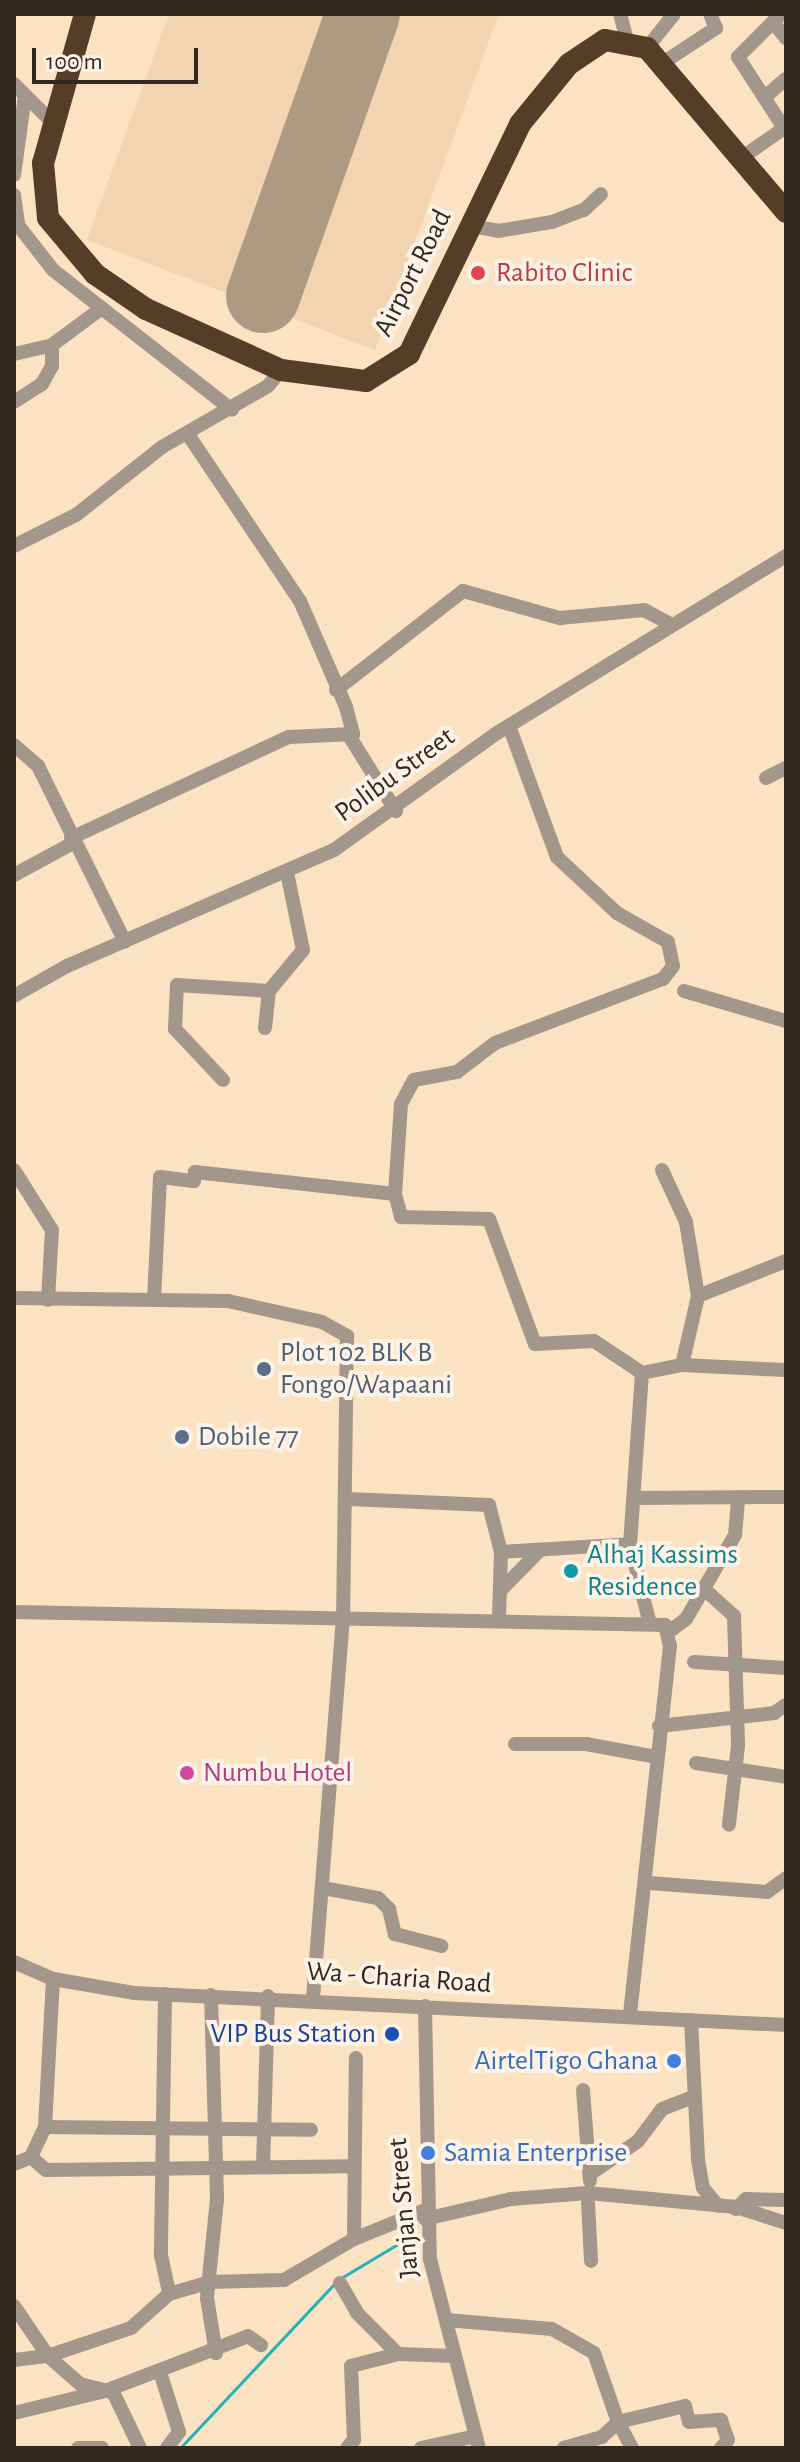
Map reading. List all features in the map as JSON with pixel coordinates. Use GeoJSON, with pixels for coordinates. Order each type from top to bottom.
{"type":"FeatureCollection","features":[{"type":"Feature","properties":{"kind":"highway","name":"Airport Road"},"geometry":{"type":"LineString","coordinates":[[85,14],[51,121],[40,191],[64,243],[146,309],[281,370],[340,381],[390,372],[425,326],[471,226],[540,97],[585,49],[645,50]]}},
{"type":"Feature","properties":{"kind":"highway"},"geometry":{"type":"LineString","coordinates":[[645,50],[786,212]]}},
{"type":"Feature","properties":{"kind":"street"},"geometry":{"type":"LineString","coordinates":[[620,14],[645,50]]}},
{"type":"Feature","properties":{"kind":"street"},"geometry":{"type":"LineString","coordinates":[[645,50],[674,14]]}},
{"type":"Feature","properties":{"kind":"street"},"geometry":{"type":"LineString","coordinates":[[645,50],[716,28],[710,14]]}},
{"type":"Feature","properties":{"kind":"street"},"geometry":{"type":"LineString","coordinates":[[741,158],[785,128],[738,57],[775,18],[786,38]]}},
{"type":"Feature","properties":{"kind":"street"},"geometry":{"type":"LineString","coordinates":[[765,97],[786,79]]}},
{"type":"Feature","properties":{"kind":"street"},"geometry":{"type":"LineString","coordinates":[[14,84],[51,121]]}},
{"type":"Feature","properties":{"kind":"street"},"geometry":{"type":"LineString","coordinates":[[14,175],[25,96]]}},
{"type":"Feature","properties":{"kind":"street"},"geometry":{"type":"LineString","coordinates":[[471,226],[498,231],[552,222],[601,194]]}},
{"type":"Feature","properties":{"kind":"street"},"geometry":{"type":"LineString","coordinates":[[14,195],[16,222],[53,270],[232,410]]}},
{"type":"Feature","properties":{"kind":"street"},"geometry":{"type":"LineString","coordinates":[[14,354],[52,345],[102,308]]}},
{"type":"Feature","properties":{"kind":"street"},"geometry":{"type":"LineString","coordinates":[[14,402],[42,384],[52,366],[52,345]]}},
{"type":"Feature","properties":{"kind":"street"},"geometry":{"type":"LineString","coordinates":[[14,546],[76,515],[187,433],[232,410],[281,370]]}},
{"type":"Feature","properties":{"kind":"street"},"geometry":{"type":"LineString","coordinates":[[187,433],[300,601],[353,734]]}},
{"type":"Feature","properties":{"kind":"street","name":"Polibu Street"},"geometry":{"type":"LineString","coordinates":[[14,996],[125,942],[287,873],[396,811],[509,726],[786,556]]}},
{"type":"Feature","properties":{"kind":"street"},"geometry":{"type":"LineString","coordinates":[[336,690],[463,591],[560,618],[644,610],[672,625]]}},
{"type":"Feature","properties":{"kind":"street"},"geometry":{"type":"LineString","coordinates":[[509,726],[557,857],[617,913],[668,942],[673,966],[663,979],[495,1043],[457,1072],[414,1080],[401,1104],[395,1194],[401,1217],[489,1219],[538,1347],[594,1341],[642,1373],[682,1365],[786,1370]]}},
{"type":"Feature","properties":{"kind":"street"},"geometry":{"type":"LineString","coordinates":[[353,734],[348,734],[396,811]]}},
{"type":"Feature","properties":{"kind":"street"},"geometry":{"type":"LineString","coordinates":[[14,875],[72,840],[289,737],[353,734]]}},
{"type":"Feature","properties":{"kind":"street"},"geometry":{"type":"LineString","coordinates":[[14,745],[38,766],[125,942]]}},
{"type":"Feature","properties":{"kind":"street"},"geometry":{"type":"LineString","coordinates":[[766,778],[786,768]]}},
{"type":"Feature","properties":{"kind":"street"},"geometry":{"type":"LineString","coordinates":[[265,1028],[269,991],[303,950],[287,873]]}},
{"type":"Feature","properties":{"kind":"street"},"geometry":{"type":"LineString","coordinates":[[223,1080],[175,1029],[177,985],[269,991]]}},
{"type":"Feature","properties":{"kind":"street"},"geometry":{"type":"LineString","coordinates":[[684,991],[786,1021]]}},
{"type":"Feature","properties":{"kind":"street"},"geometry":{"type":"LineString","coordinates":[[14,1170],[52,1230],[48,1300]]}},
{"type":"Feature","properties":{"kind":"street"},"geometry":{"type":"LineString","coordinates":[[662,1170],[686,1222],[698,1296],[682,1365]]}},
{"type":"Feature","properties":{"kind":"street"},"geometry":{"type":"LineString","coordinates":[[154,1300],[160,1177],[194,1181],[195,1172],[395,1194]]}},
{"type":"Feature","properties":{"kind":"street"},"geometry":{"type":"LineString","coordinates":[[698,1296],[786,1261]]}},
{"type":"Feature","properties":{"kind":"street"},"geometry":{"type":"LineString","coordinates":[[14,1298],[228,1301],[340,1328],[347,1336],[348,1499],[343,1617],[313,1998]]}},
{"type":"Feature","properties":{"kind":"street"},"geometry":{"type":"LineString","coordinates":[[642,1373],[631,1448],[634,1498],[630,1544],[649,1620]]}},
{"type":"Feature","properties":{"kind":"street"},"geometry":{"type":"LineString","coordinates":[[634,1498],[786,1497]]}},
{"type":"Feature","properties":{"kind":"street"},"geometry":{"type":"LineString","coordinates":[[630,2017],[649,1883],[656,1757],[670,1631],[686,1619],[735,1535],[738,1498]]}},
{"type":"Feature","properties":{"kind":"street"},"geometry":{"type":"LineString","coordinates":[[348,1499],[489,1505],[501,1552],[499,1619]]}},
{"type":"Feature","properties":{"kind":"street"},"geometry":{"type":"LineString","coordinates":[[501,1552],[630,1544]]}},
{"type":"Feature","properties":{"kind":"street"},"geometry":{"type":"LineString","coordinates":[[502,1589],[540,1550]]}},
{"type":"Feature","properties":{"kind":"street"},"geometry":{"type":"LineString","coordinates":[[703,1588],[731,1606],[737,1717],[736,1770],[729,1824]]}},
{"type":"Feature","properties":{"kind":"street"},"geometry":{"type":"LineString","coordinates":[[14,1612],[649,1620],[670,1631]]}},
{"type":"Feature","properties":{"kind":"street"},"geometry":{"type":"LineString","coordinates":[[694,1662],[735,1661],[786,1668]]}},
{"type":"Feature","properties":{"kind":"street"},"geometry":{"type":"LineString","coordinates":[[659,1726],[737,1717],[786,1705]]}},
{"type":"Feature","properties":{"kind":"street"},"geometry":{"type":"LineString","coordinates":[[515,1744],[586,1744],[656,1757]]}},
{"type":"Feature","properties":{"kind":"street"},"geometry":{"type":"LineString","coordinates":[[696,1763],[786,1777]]}},
{"type":"Feature","properties":{"kind":"street"},"geometry":{"type":"LineString","coordinates":[[649,1883],[767,1892],[786,1878]]}},
{"type":"Feature","properties":{"kind":"street"},"geometry":{"type":"LineString","coordinates":[[323,1888],[378,1898],[395,1934],[441,1946]]}},
{"type":"Feature","properties":{"kind":"street","name":"Wa - Charia Road"},"geometry":{"type":"LineString","coordinates":[[14,1962],[53,1979],[165,1994],[313,1998],[786,2025]]}},
{"type":"Feature","properties":{"kind":"street"},"geometry":{"type":"LineString","coordinates":[[14,2164],[31,2157],[45,2127],[53,1979]]}},
{"type":"Feature","properties":{"kind":"street"},"geometry":{"type":"LineString","coordinates":[[165,1994],[162,2171],[169,2294]]}},
{"type":"Feature","properties":{"kind":"street"},"geometry":{"type":"LineString","coordinates":[[211,1995],[215,2170],[210,2282],[216,2353]]}},
{"type":"Feature","properties":{"kind":"street"},"geometry":{"type":"LineString","coordinates":[[263,2167],[268,1996]]}},
{"type":"Feature","properties":{"kind":"street","name":"Janjan Street"},"geometry":{"type":"LineString","coordinates":[[425,2006],[425,2214],[455,2356],[478,2442]]}},
{"type":"Feature","properties":{"kind":"street"},"geometry":{"type":"LineString","coordinates":[[691,2020],[691,2098],[703,2188],[718,2206]]}},
{"type":"Feature","properties":{"kind":"street"},"geometry":{"type":"LineString","coordinates":[[354,2239],[352,2166],[356,2058]]}},
{"type":"Feature","properties":{"kind":"street"},"geometry":{"type":"LineString","coordinates":[[583,2090],[590,2174],[591,2261]]}},
{"type":"Feature","properties":{"kind":"street"},"geometry":{"type":"LineString","coordinates":[[590,2174],[638,2141],[662,2109],[691,2098]]}},
{"type":"Feature","properties":{"kind":"street"},"geometry":{"type":"LineString","coordinates":[[45,2127],[311,2130]]}},
{"type":"Feature","properties":{"kind":"street"},"geometry":{"type":"LineString","coordinates":[[31,2157],[46,2170],[162,2171],[352,2166]]}},
{"type":"Feature","properties":{"kind":"street"},"geometry":{"type":"LineString","coordinates":[[14,2360],[48,2356],[131,2328],[169,2294],[210,2282],[284,2280],[354,2239],[425,2214],[511,2199],[588,2198],[736,2208],[786,2223]]}},
{"type":"Feature","properties":{"kind":"street"},"geometry":{"type":"LineString","coordinates":[[736,2208],[746,2199],[786,2200]]}},
{"type":"Feature","properties":{"kind":"street"},"geometry":{"type":"LineString","coordinates":[[340,2283],[357,2313],[398,2354]]}},
{"type":"Feature","properties":{"kind":"street"},"geometry":{"type":"LineString","coordinates":[[14,2306],[48,2356],[80,2384],[113,2392],[140,2448]]}},
{"type":"Feature","properties":{"kind":"street"},"geometry":{"type":"LineString","coordinates":[[447,2320],[536,2326],[575,2337],[594,2353],[618,2422],[632,2448]]}},
{"type":"Feature","properties":{"kind":"street"},"geometry":{"type":"LineString","coordinates":[[14,2413],[105,2391],[216,2353],[248,2336],[261,2345]]}},
{"type":"Feature","properties":{"kind":"street"},"geometry":{"type":"LineString","coordinates":[[347,2448],[354,2440],[351,2366],[398,2354],[455,2356]]}},
{"type":"Feature","properties":{"kind":"street"},"geometry":{"type":"LineString","coordinates":[[160,2372],[179,2432],[167,2448]]}},
{"type":"Feature","properties":{"kind":"street"},"geometry":{"type":"LineString","coordinates":[[564,2448],[602,2437],[618,2422],[685,2406],[689,2422],[721,2420],[728,2440],[721,2448]]}},
{"type":"Feature","properties":{"kind":"street"},"geometry":{"type":"LineString","coordinates":[[421,2448],[478,2442]]}},
{"type":"Feature","properties":{"kind":"street"},"geometry":{"type":"LineString","coordinates":[[78,2448],[102,2448]]}},
{"type":"Feature","properties":{"kind":"shaded area"},"geometry":{"type":"Polygon","coordinates":[[[169,14],[499,14],[375,350],[87,240],[169,14]]]}},
{"type":"Feature","properties":{"kind":"waterway"},"geometry":{"type":"LineString","coordinates":[[341,2278],[416,2233]]}},
{"type":"Feature","properties":{"kind":"waterway"},"geometry":{"type":"LineString","coordinates":[[180,2448],[335,2283]]}},
{"type":"Feature","properties":{"kind":"runway"},"geometry":{"type":"LineString","coordinates":[[263,296],[363,14]]}},
{"type":"Feature","properties":{"kind":"place","name":"Rabito Clinic"},"geometry":{"type":"Point","coordinates":[478,273]}},
{"type":"Feature","properties":{"kind":"place","name":"Plot 102 BLK B Fongo/Wapaani"},"geometry":{"type":"Point","coordinates":[264,1369]}},
{"type":"Feature","properties":{"kind":"place","name":"Dobile 77"},"geometry":{"type":"Point","coordinates":[182,1437]}},
{"type":"Feature","properties":{"kind":"place","name":"Alhaj Kassims Residence"},"geometry":{"type":"Point","coordinates":[571,1571]}},
{"type":"Feature","properties":{"kind":"place","name":"Numbu Hotel"},"geometry":{"type":"Point","coordinates":[187,1773]}},
{"type":"Feature","properties":{"kind":"place","name":"VIP Bus Station"},"geometry":{"type":"Point","coordinates":[392,2034]}},
{"type":"Feature","properties":{"kind":"place","name":"AirtelTigo Ghana"},"geometry":{"type":"Point","coordinates":[674,2061]}},
{"type":"Feature","properties":{"kind":"place","name":"Samia Enterprise"},"geometry":{"type":"Point","coordinates":[428,2153]}}]}
